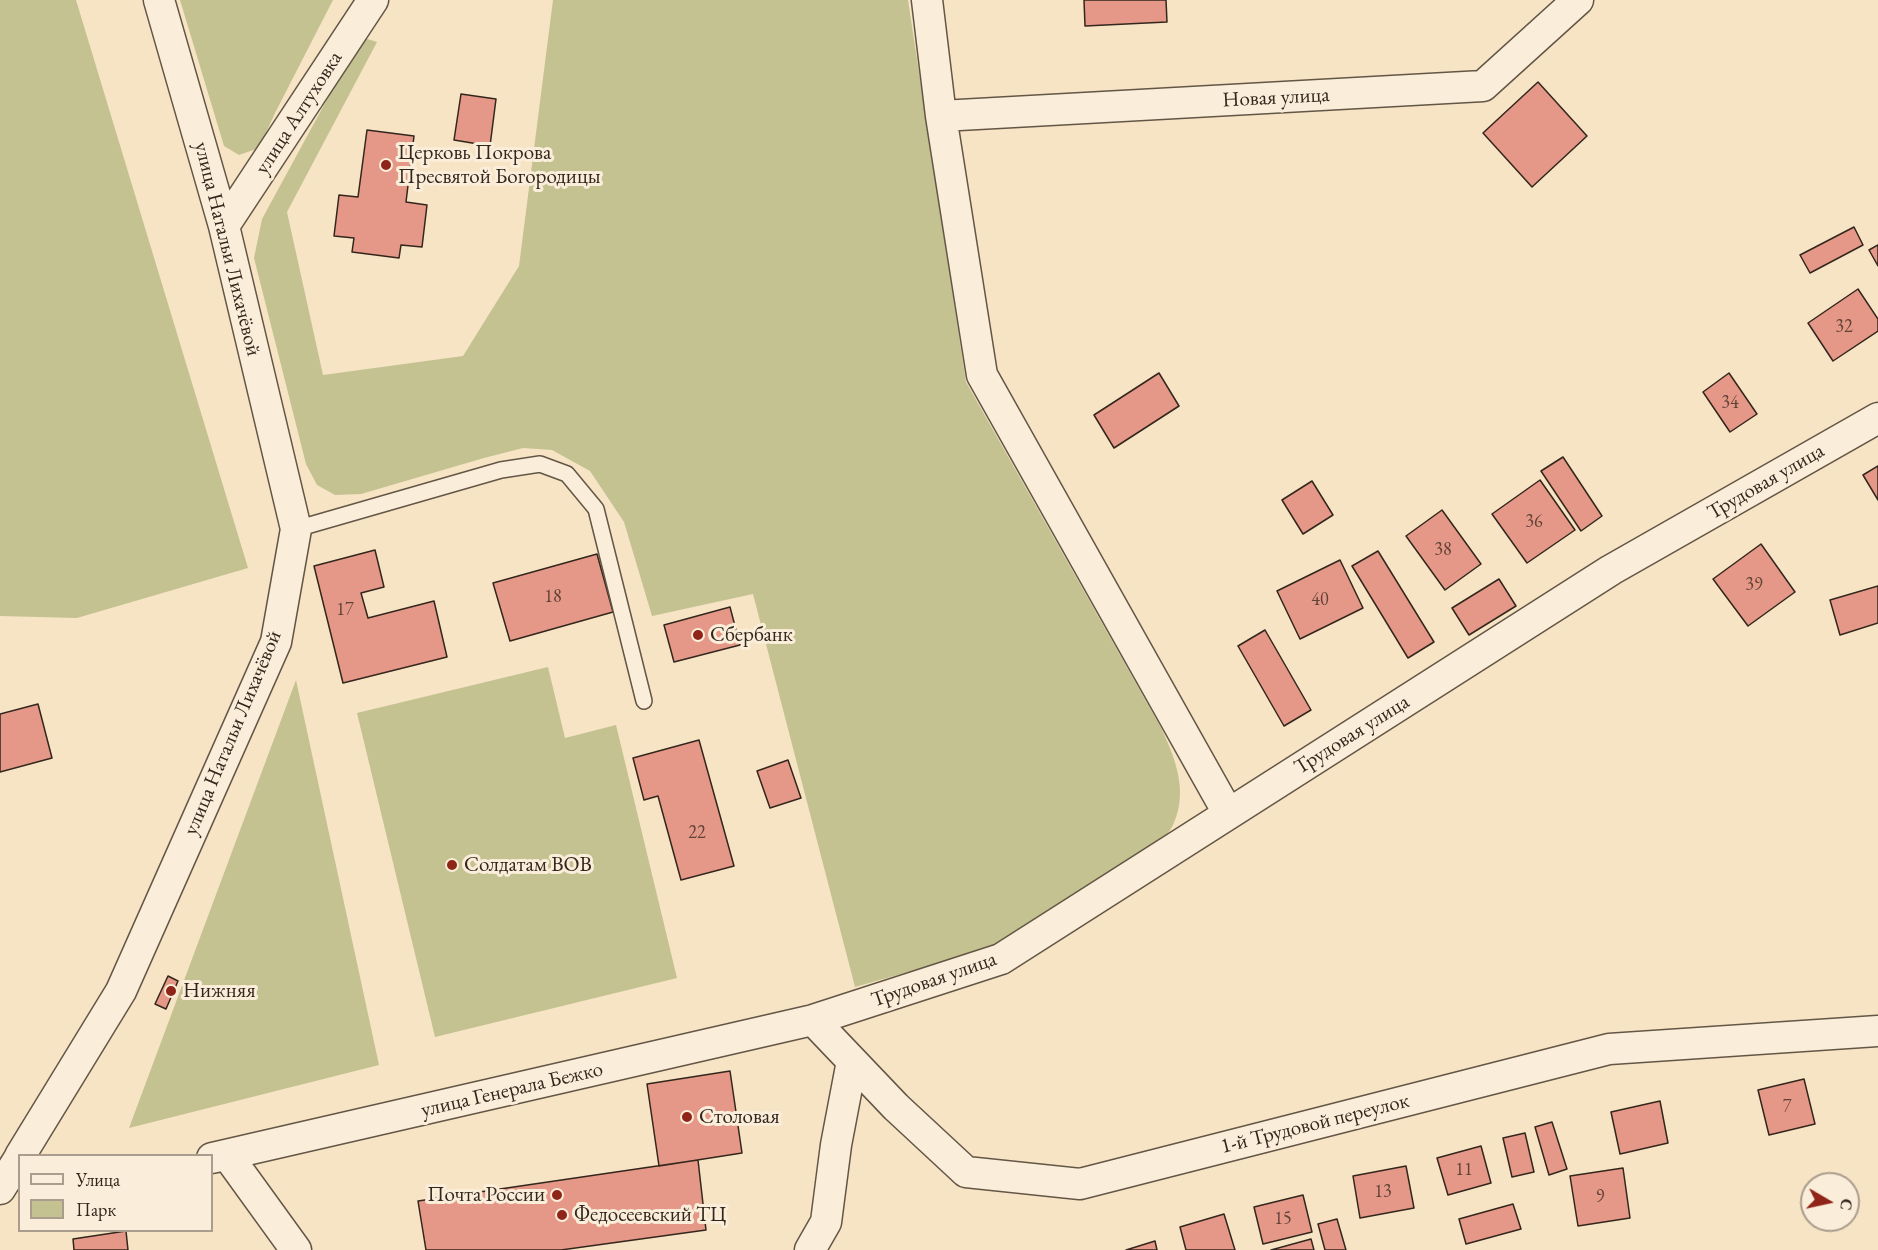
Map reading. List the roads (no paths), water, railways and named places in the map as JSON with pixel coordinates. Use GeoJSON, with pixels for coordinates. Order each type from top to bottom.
{"type":"FeatureCollection","features":[{"type":"Feature","properties":{"kind":"street","name":"улица Натальи Лихачёвой"},"geometry":{"type":"LineString","coordinates":[[21,1154],[121,991],[276,642],[296,529],[224,226],[159,0]]}},
{"type":"Feature","properties":{"kind":"street","name":"улица Алтуховка"},"geometry":{"type":"LineString","coordinates":[[224,226],[373,0]]}},
{"type":"Feature","properties":{"kind":"street"},"geometry":{"type":"LineString","coordinates":[[927,0],[941,116],[982,375],[1228,813]]}},
{"type":"Feature","properties":{"kind":"street","name":"Новая улица"},"geometry":{"type":"LineString","coordinates":[[941,116],[1483,86],[1578,0]]}},
{"type":"Feature","properties":{"kind":"street","name":"Трудовая улица"},"geometry":{"type":"LineString","coordinates":[[813,1020],[1001,959],[1611,570],[1878,418]]}},
{"type":"Feature","properties":{"kind":"street","name":"1-й Трудовой переулок"},"geometry":{"type":"LineString","coordinates":[[813,1020],[896,1107],[966,1172],[1080,1184],[1609,1049],[1878,1031]]}},
{"type":"Feature","properties":{"kind":"street","name":"улица Генерала Бежко"},"geometry":{"type":"LineString","coordinates":[[220,1157],[813,1020]]}},
{"type":"Feature","properties":{"kind":"street"},"geometry":{"type":"LineString","coordinates":[[810,1250],[826,1221],[836,1144],[852,1061]]}},
{"type":"Feature","properties":{"kind":"street"},"geometry":{"type":"LineString","coordinates":[[220,1157],[296,1250]]}},
{"type":"Feature","properties":{"kind":"street","name":"улица Натальи Лихачёвой"},"geometry":{"type":"LineString","coordinates":[[0,1189],[18,1159]]}},
{"type":"Feature","properties":{"kind":"street"},"geometry":{"type":"LineString","coordinates":[[0,1189],[18,1187]]}},
{"type":"Feature","properties":{"kind":"lane"},"geometry":{"type":"LineString","coordinates":[[296,529],[501,470],[540,464],[567,474],[596,509],[644,701]]}},
{"type":"Feature","properties":{"kind":"place","name":"Церковь Покрова Пресвятой Богородицы"},"geometry":{"type":"Point","coordinates":[386,165]}},
{"type":"Feature","properties":{"kind":"place","name":"Сбербанк"},"geometry":{"type":"Point","coordinates":[698,635]}},
{"type":"Feature","properties":{"kind":"place","name":"Солдатам ВОВ"},"geometry":{"type":"Point","coordinates":[452,865]}},
{"type":"Feature","properties":{"kind":"place","name":"Нижняя"},"geometry":{"type":"Point","coordinates":[171,991]}},
{"type":"Feature","properties":{"kind":"place","name":"Столовая"},"geometry":{"type":"Point","coordinates":[687,1117]}},
{"type":"Feature","properties":{"kind":"place","name":"Почта России"},"geometry":{"type":"Point","coordinates":[557,1195]}},
{"type":"Feature","properties":{"kind":"place","name":"Федосеевский ТЦ"},"geometry":{"type":"Point","coordinates":[562,1215]}}]}
